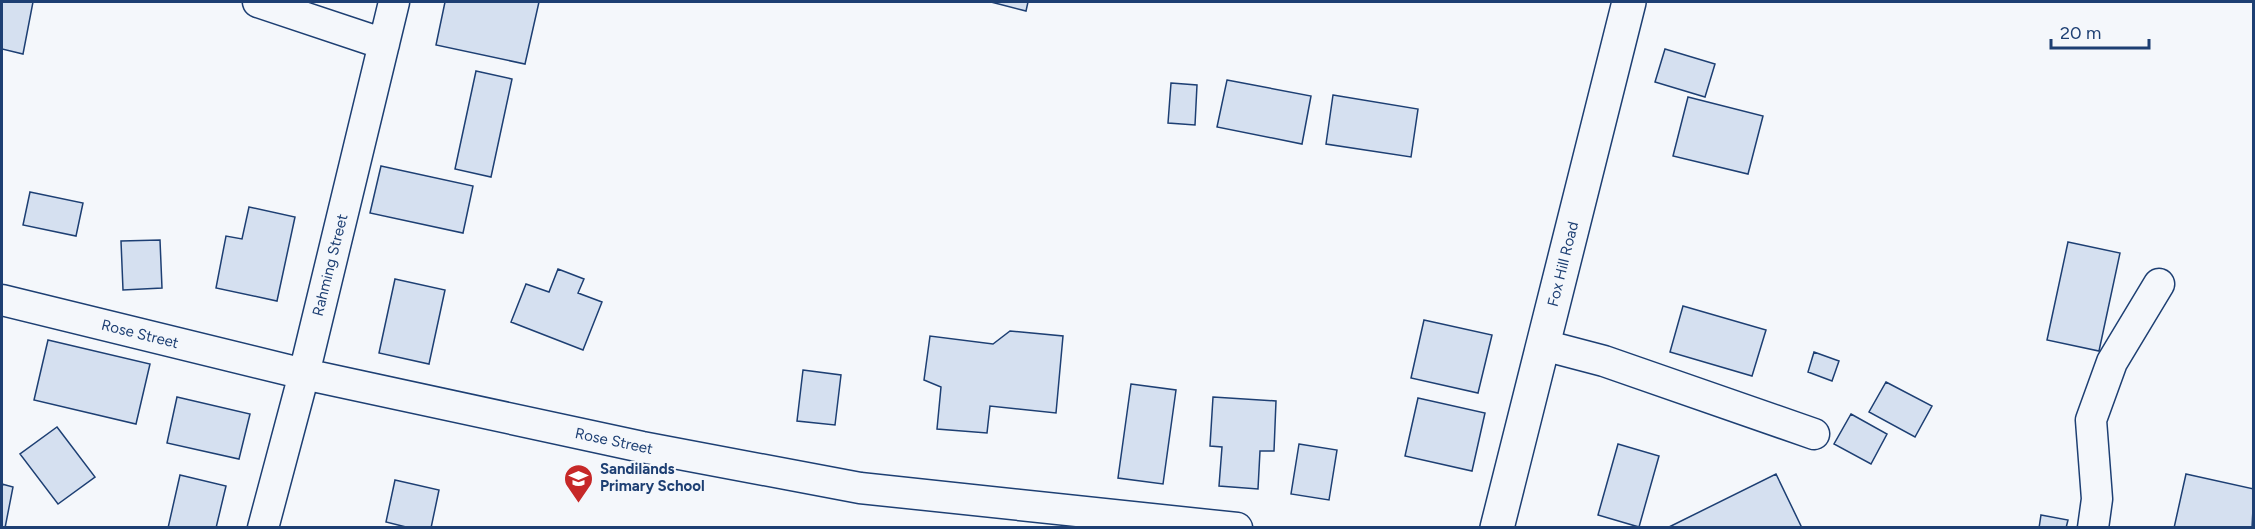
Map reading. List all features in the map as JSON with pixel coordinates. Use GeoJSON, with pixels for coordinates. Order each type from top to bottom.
{"type":"FeatureCollection","features":[{"type":"Feature","properties":{"kind":"main road","name":"Fox Hill Road"},"geometry":{"type":"LineString","coordinates":[[1497,528],[1629,2]]}},
{"type":"Feature","properties":{"kind":"street"},"geometry":{"type":"LineString","coordinates":[[258,2],[384,44]]}},
{"type":"Feature","properties":{"kind":"street","name":"Rahming Street"},"geometry":{"type":"LineString","coordinates":[[263,528],[304,374],[394,2]]}},
{"type":"Feature","properties":{"kind":"street"},"geometry":{"type":"LineString","coordinates":[[2093,528],[2097,500],[2091,420],[2112,362],[2159,284]]}},
{"type":"Feature","properties":{"kind":"street","name":"Rose Street"},"geometry":{"type":"LineString","coordinates":[[2,303],[304,374],[642,447],[860,488],[1236,528]]}},
{"type":"Feature","properties":{"kind":"street"},"geometry":{"type":"LineString","coordinates":[[1543,345],[1604,361],[1814,434]]}},
{"type":"Feature","properties":{"kind":"building"},"geometry":{"type":"Polygon","coordinates":[[[2,2],[33,2],[23,54],[2,49],[2,2]]]}},
{"type":"Feature","properties":{"kind":"building"},"geometry":{"type":"Polygon","coordinates":[[[445,2],[539,2],[525,64],[436,45],[445,2]]]}},
{"type":"Feature","properties":{"kind":"building"},"geometry":{"type":"Polygon","coordinates":[[[991,2],[1028,2],[1026,11],[991,2]]]}},
{"type":"Feature","properties":{"kind":"building"},"geometry":{"type":"Polygon","coordinates":[[[1665,49],[1715,64],[1705,97],[1655,82],[1665,49]]]}},
{"type":"Feature","properties":{"kind":"building"},"geometry":{"type":"Polygon","coordinates":[[[476,71],[512,79],[491,177],[455,169],[476,71]]]}},
{"type":"Feature","properties":{"kind":"building"},"geometry":{"type":"Polygon","coordinates":[[[1227,80],[1311,96],[1302,144],[1217,127],[1227,80]]]}},
{"type":"Feature","properties":{"kind":"building"},"geometry":{"type":"Polygon","coordinates":[[[1171,83],[1197,85],[1195,125],[1168,123],[1171,83]]]}},
{"type":"Feature","properties":{"kind":"building"},"geometry":{"type":"Polygon","coordinates":[[[1333,95],[1418,109],[1411,157],[1326,144],[1333,95]]]}},
{"type":"Feature","properties":{"kind":"building"},"geometry":{"type":"Polygon","coordinates":[[[1688,97],[1763,116],[1748,174],[1673,156],[1688,97]]]}},
{"type":"Feature","properties":{"kind":"building"},"geometry":{"type":"Polygon","coordinates":[[[381,166],[473,186],[463,233],[370,213],[381,166]]]}},
{"type":"Feature","properties":{"kind":"building"},"geometry":{"type":"Polygon","coordinates":[[[30,192],[83,203],[76,236],[23,225],[30,192]]]}},
{"type":"Feature","properties":{"kind":"building"},"geometry":{"type":"Polygon","coordinates":[[[249,207],[295,217],[277,301],[216,288],[226,236],[242,239],[249,207]]]}},
{"type":"Feature","properties":{"kind":"building"},"geometry":{"type":"Polygon","coordinates":[[[160,240],[162,288],[123,290],[121,241],[160,240]]]}},
{"type":"Feature","properties":{"kind":"building"},"geometry":{"type":"Polygon","coordinates":[[[2068,242],[2120,253],[2099,351],[2047,340],[2068,242]]]}},
{"type":"Feature","properties":{"kind":"building"},"geometry":{"type":"Polygon","coordinates":[[[558,269],[584,279],[578,293],[602,302],[583,350],[511,322],[526,284],[549,292],[558,269]]]}},
{"type":"Feature","properties":{"kind":"building"},"geometry":{"type":"Polygon","coordinates":[[[395,279],[445,290],[429,364],[379,353],[395,279]]]}},
{"type":"Feature","properties":{"kind":"building"},"geometry":{"type":"Polygon","coordinates":[[[1683,306],[1766,330],[1752,376],[1670,352],[1683,306]]]}},
{"type":"Feature","properties":{"kind":"building"},"geometry":{"type":"Polygon","coordinates":[[[1424,320],[1492,335],[1478,393],[1411,378],[1424,320]]]}},
{"type":"Feature","properties":{"kind":"building"},"geometry":{"type":"Polygon","coordinates":[[[1010,331],[1063,336],[1056,413],[990,406],[987,433],[937,429],[941,387],[924,380],[930,336],[993,344],[1010,331]]]}},
{"type":"Feature","properties":{"kind":"building"},"geometry":{"type":"Polygon","coordinates":[[[48,340],[150,364],[136,424],[34,400],[48,340]]]}},
{"type":"Feature","properties":{"kind":"building"},"geometry":{"type":"Polygon","coordinates":[[[1814,352],[1839,361],[1832,381],[1808,372],[1814,352]]]}},
{"type":"Feature","properties":{"kind":"building"},"geometry":{"type":"Polygon","coordinates":[[[803,370],[841,375],[835,425],[797,421],[803,370]]]}},
{"type":"Feature","properties":{"kind":"building"},"geometry":{"type":"Polygon","coordinates":[[[1886,382],[1932,406],[1915,437],[1869,412],[1886,382]]]}},
{"type":"Feature","properties":{"kind":"building"},"geometry":{"type":"Polygon","coordinates":[[[1131,384],[1176,390],[1163,484],[1118,478],[1131,384]]]}},
{"type":"Feature","properties":{"kind":"building"},"geometry":{"type":"Polygon","coordinates":[[[177,397],[250,414],[239,459],[167,443],[177,397]]]}},
{"type":"Feature","properties":{"kind":"building"},"geometry":{"type":"Polygon","coordinates":[[[1213,397],[1276,401],[1274,451],[1260,451],[1258,489],[1219,486],[1222,447],[1210,446],[1213,397]]]}},
{"type":"Feature","properties":{"kind":"building"},"geometry":{"type":"Polygon","coordinates":[[[1418,398],[1485,413],[1472,471],[1405,456],[1418,398]]]}},
{"type":"Feature","properties":{"kind":"building"},"geometry":{"type":"Polygon","coordinates":[[[1851,414],[1887,434],[1871,464],[1834,444],[1851,414]]]}},
{"type":"Feature","properties":{"kind":"building"},"geometry":{"type":"Polygon","coordinates":[[[57,427],[95,477],[58,504],[20,454],[57,427]]]}},
{"type":"Feature","properties":{"kind":"building"},"geometry":{"type":"Polygon","coordinates":[[[1299,444],[1337,450],[1329,500],[1291,494],[1299,444]]]}},
{"type":"Feature","properties":{"kind":"building"},"geometry":{"type":"Polygon","coordinates":[[[1618,444],[1659,456],[1639,527],[1598,515],[1618,444]]]}},
{"type":"Feature","properties":{"kind":"building"},"geometry":{"type":"Polygon","coordinates":[[[1776,474],[1802,528],[1667,528],[1776,474]]]}},
{"type":"Feature","properties":{"kind":"building"},"geometry":{"type":"Polygon","coordinates":[[[2186,474],[2254,489],[2252,528],[2174,528],[2186,474]]]}},
{"type":"Feature","properties":{"kind":"building"},"geometry":{"type":"Polygon","coordinates":[[[180,475],[226,486],[216,528],[168,528],[180,475]]]}},
{"type":"Feature","properties":{"kind":"building"},"geometry":{"type":"Polygon","coordinates":[[[395,480],[439,490],[431,528],[410,528],[386,522],[395,480]]]}},
{"type":"Feature","properties":{"kind":"building"},"geometry":{"type":"Polygon","coordinates":[[[2,484],[13,487],[5,528],[2,528],[2,484]]]}},
{"type":"Feature","properties":{"kind":"building"},"geometry":{"type":"Polygon","coordinates":[[[2041,515],[2068,520],[2066,528],[2039,528],[2041,515]]]}},
{"type":"Feature","properties":{"kind":"place","name":"Sandilands Primary School"},"geometry":{"type":"Point","coordinates":[579,504]}}]}
